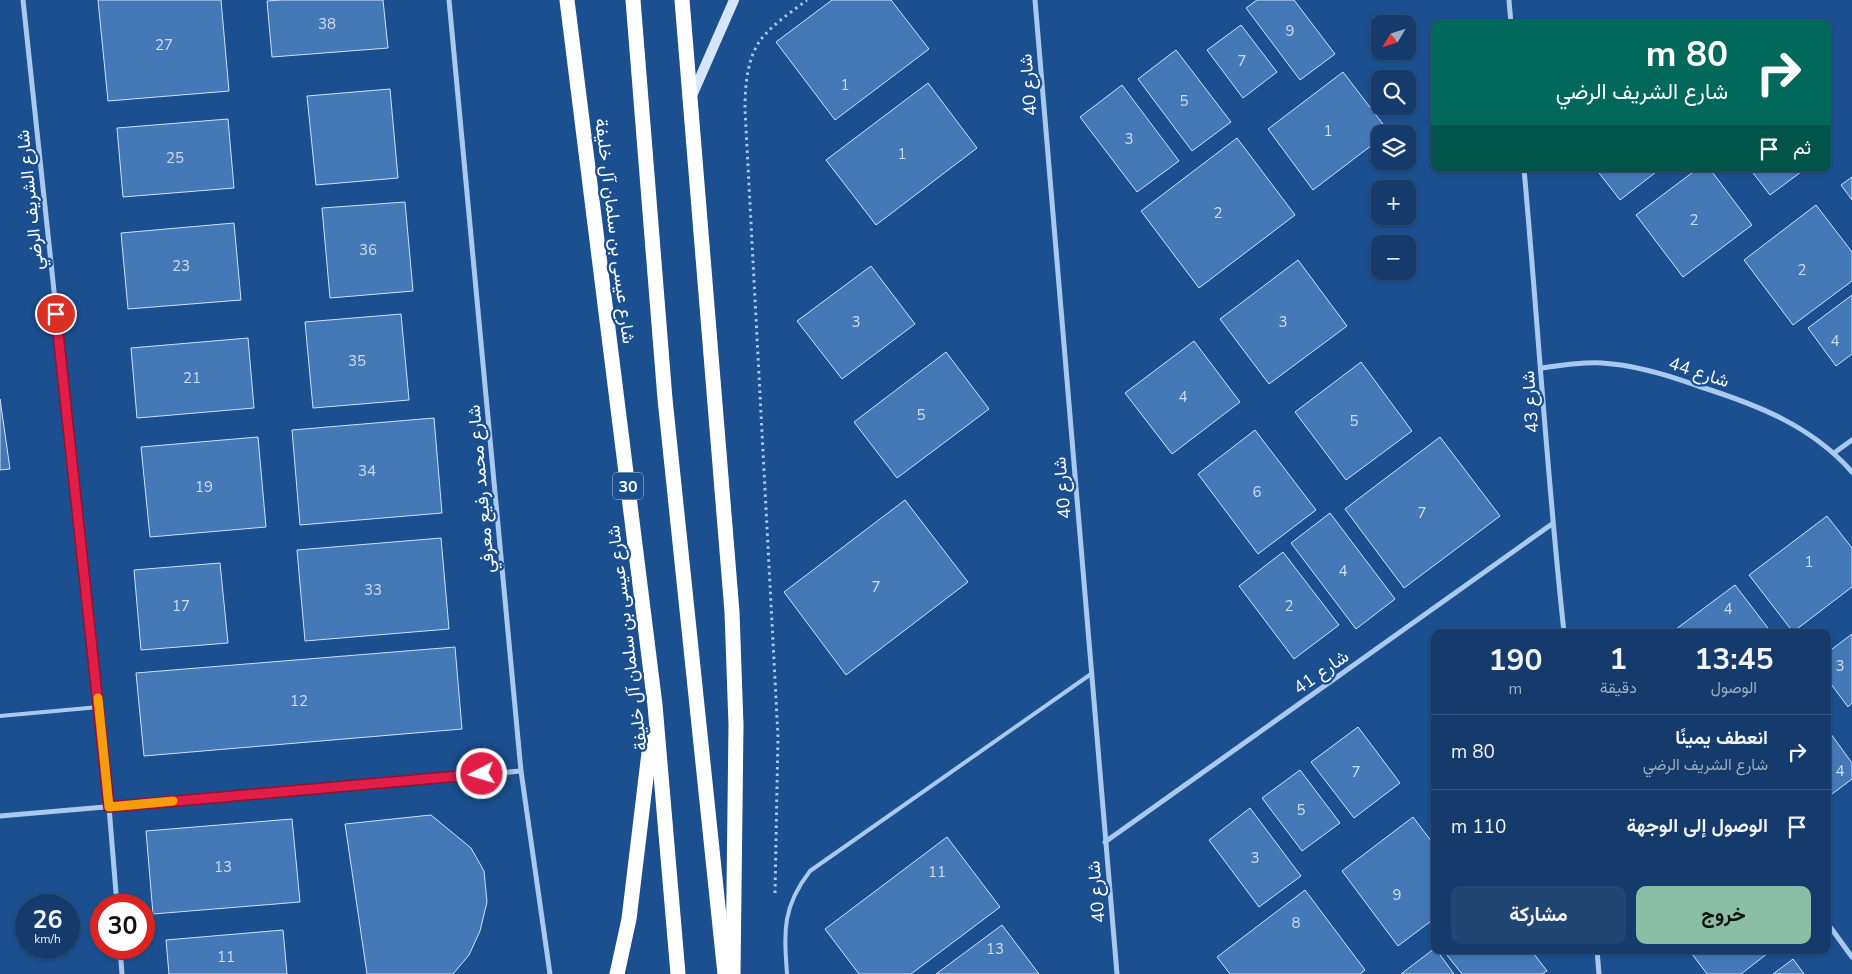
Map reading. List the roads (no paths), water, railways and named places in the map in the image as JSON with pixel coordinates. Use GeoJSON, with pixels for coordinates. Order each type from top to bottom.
{"type":"FeatureCollection","features":[{"type":"Feature","properties":{"kind":"highway","name":"شارع عيسى بن سلمان آل خليفة"},"geometry":{"type":"LineString","coordinates":[[567,0],[655,704],[678,974]]}},
{"type":"Feature","properties":{"kind":"highway","name":"شارع عيسى بن سلمان آل خليفة"},"geometry":{"type":"LineString","coordinates":[[633,0],[665,399],[725,974]]}},
{"type":"Feature","properties":{"kind":"highway"},"geometry":{"type":"LineString","coordinates":[[682,0],[732,612],[736,725],[733,974]]}},
{"type":"Feature","properties":{"kind":"highway"},"geometry":{"type":"LineString","coordinates":[[617,974],[629,919],[655,704]]}},
{"type":"Feature","properties":{"kind":"street","name":"شارع الشريف الرضي"},"geometry":{"type":"LineString","coordinates":[[23,0],[109,807],[116,894]]}},
{"type":"Feature","properties":{"kind":"street","name":"شارع محمد رفيع معرفي"},"geometry":{"type":"LineString","coordinates":[[450,0],[521,771],[550,974]]}},
{"type":"Feature","properties":{"kind":"street"},"geometry":{"type":"LineString","coordinates":[[690,101],[734,0]]}},
{"type":"Feature","properties":{"kind":"street","name":"شارع 40"},"geometry":{"type":"LineString","coordinates":[[1035,0],[1117,974]]}},
{"type":"Feature","properties":{"kind":"street"},"geometry":{"type":"LineString","coordinates":[[1509,0],[1511,20]]}},
{"type":"Feature","properties":{"kind":"street","name":"شارع 43"},"geometry":{"type":"LineString","coordinates":[[1524,172],[1542,368],[1552,524],[1564,629]]}},
{"type":"Feature","properties":{"kind":"street","name":"شارع 44"},"geometry":{"type":"LineString","coordinates":[[1542,368],[1578,363],[1603,363],[1631,367],[1676,378],[1723,394],[1785,419],[1834,453],[1852,472]]}},
{"type":"Feature","properties":{"kind":"street"},"geometry":{"type":"LineString","coordinates":[[1834,453],[1852,440]]}},
{"type":"Feature","properties":{"kind":"street","name":"شارع 41"},"geometry":{"type":"LineString","coordinates":[[1105,842],[1552,524]]}},
{"type":"Feature","properties":{"kind":"street"},"geometry":{"type":"LineString","coordinates":[[0,816],[521,771]]}},
{"type":"Feature","properties":{"kind":"street"},"geometry":{"type":"LineString","coordinates":[[1831,928],[1852,957]]}},
{"type":"Feature","properties":{"kind":"street"},"geometry":{"type":"LineString","coordinates":[[1597,954],[1599,974]]}},
{"type":"Feature","properties":{"kind":"street"},"geometry":{"type":"LineString","coordinates":[[121,959],[122,974]]}},
{"type":"Feature","properties":{"kind":"lane"},"geometry":{"type":"LineString","coordinates":[[787,974],[784,926],[790,901],[810,871],[822,860],[1091,674]]}},
{"type":"Feature","properties":{"kind":"lane"},"geometry":{"type":"LineString","coordinates":[[0,716],[98,707]]}}]}
